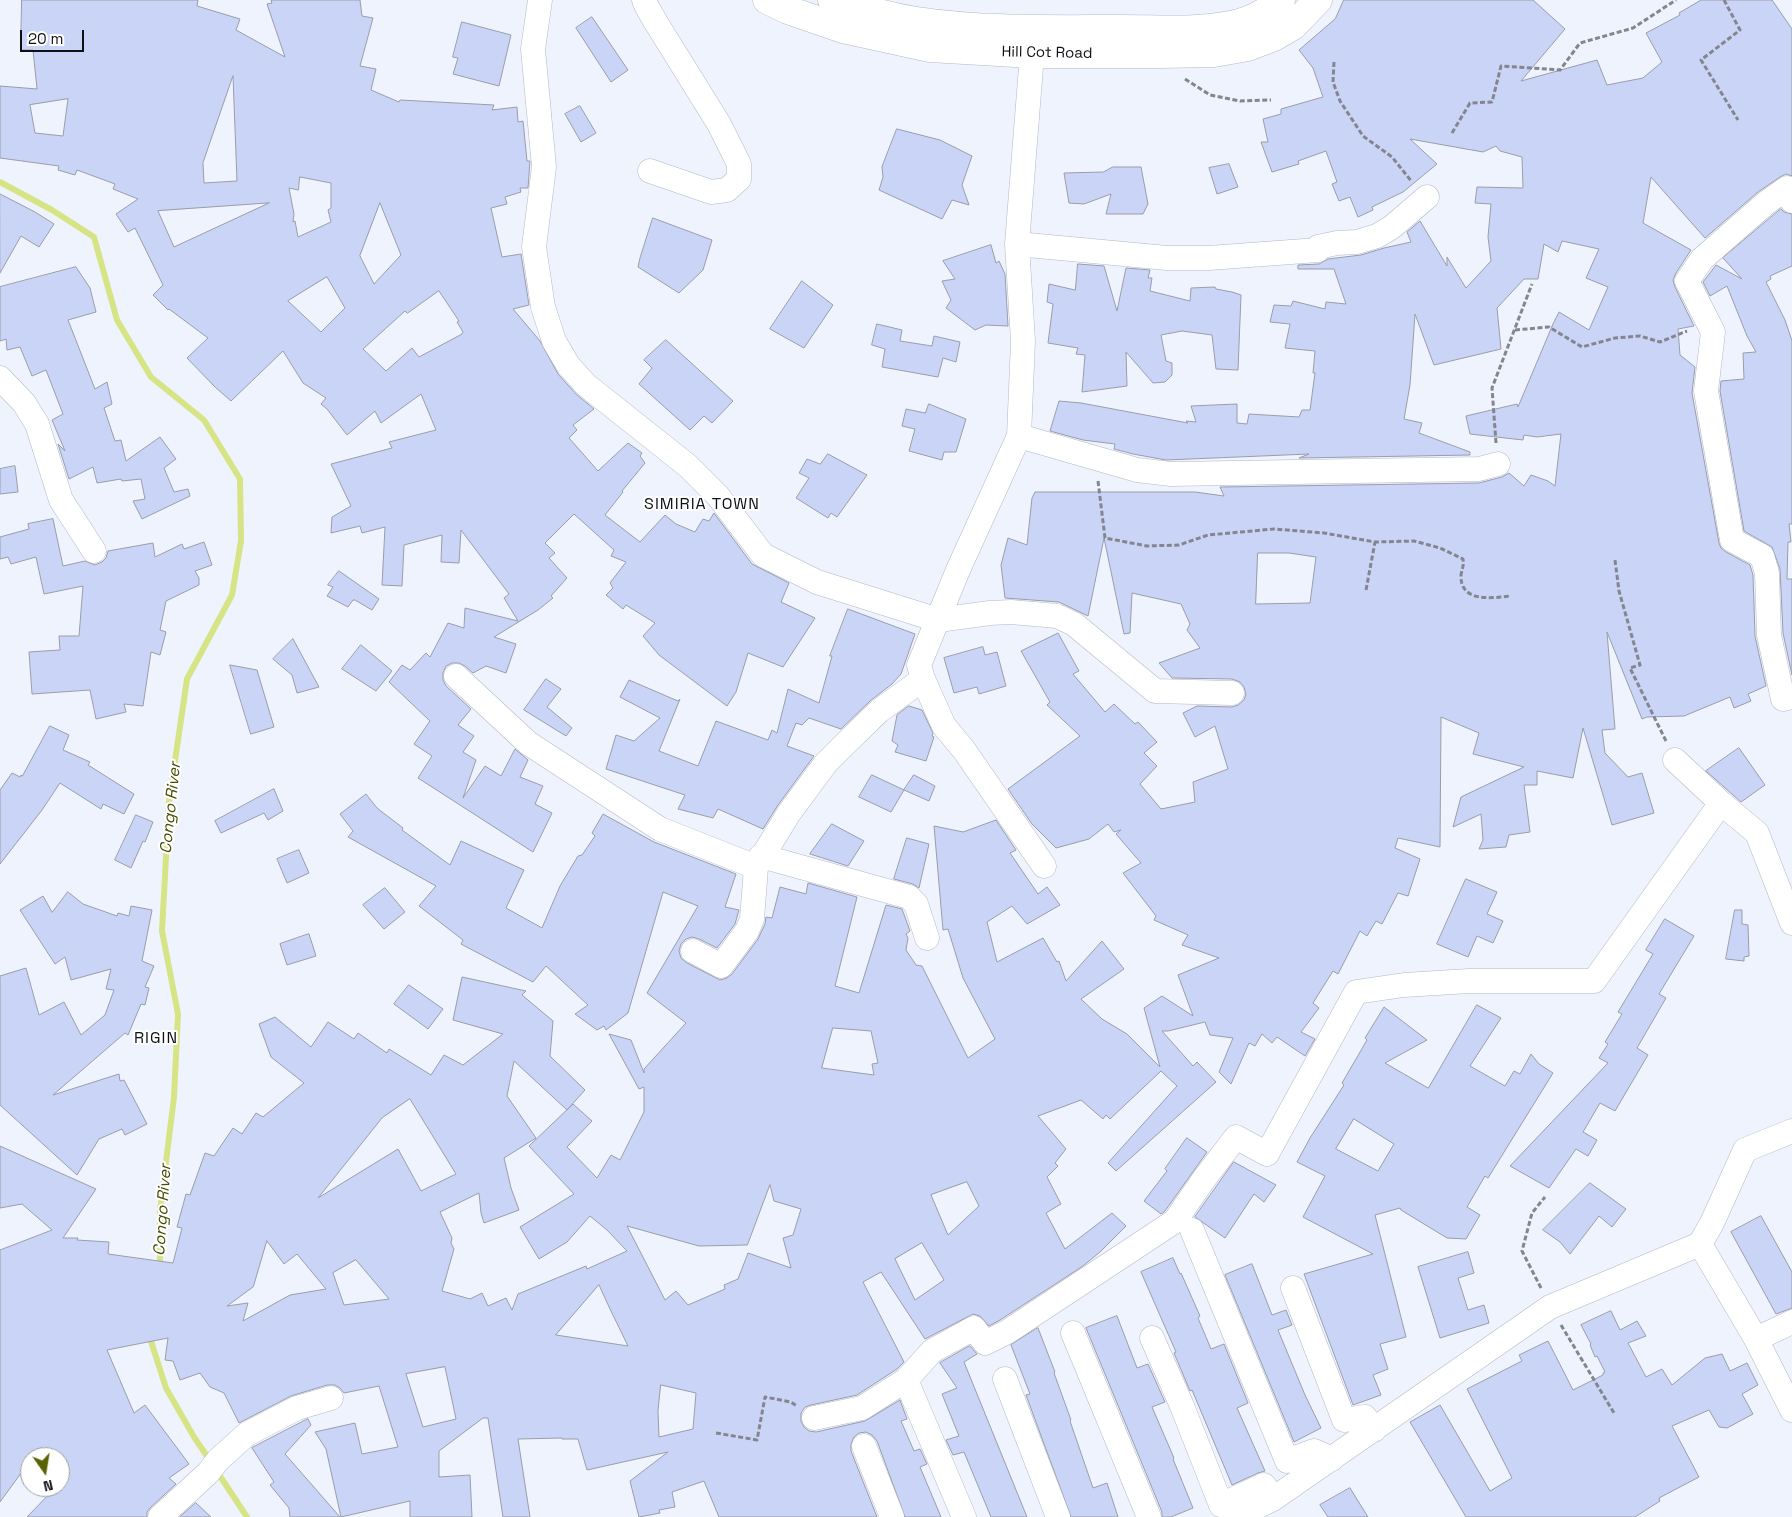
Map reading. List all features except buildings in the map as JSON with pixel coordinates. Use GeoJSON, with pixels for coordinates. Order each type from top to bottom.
{"type":"FeatureCollection","features":[{"type":"Feature","properties":{"kind":"main road","name":"Hill Cot Road"},"geometry":{"type":"LineString","coordinates":[[767,0],[788,10],[843,29],[930,48],[1032,54],[1161,54],[1214,52],[1248,47],[1274,37],[1293,26],[1318,0]]}},
{"type":"Feature","properties":{"kind":"main road","name":"Hill Cot Road"},"geometry":{"type":"LineString","coordinates":[[832,0],[915,21],[954,26],[1037,29],[1202,28],[1232,25],[1272,8],[1280,0]]}},
{"type":"Feature","properties":{"kind":"street"},"geometry":{"type":"LineString","coordinates":[[540,0],[533,49],[544,167],[534,247],[542,307],[554,341],[568,365],[586,385],[702,479],[718,496],[763,554],[817,582],[938,620],[1011,612],[1057,616],[1074,624],[1155,691],[1232,693]]}},
{"type":"Feature","properties":{"kind":"street"},"geometry":{"type":"LineString","coordinates":[[644,0],[720,124],[739,164],[739,179],[727,190],[711,192],[650,171]]}},
{"type":"Feature","properties":{"kind":"street"},"geometry":{"type":"LineString","coordinates":[[1032,54],[1017,244],[1023,341],[1019,436],[958,570],[919,665],[923,679],[944,726],[964,750],[1044,866]]}},
{"type":"Feature","properties":{"kind":"street"},"geometry":{"type":"LineString","coordinates":[[1792,201],[1787,188],[1766,203],[1702,259],[1687,281],[1714,332],[1706,390],[1732,540],[1762,556],[1767,573],[1769,635],[1783,699],[1792,696]]}},
{"type":"Feature","properties":{"kind":"street"},"geometry":{"type":"LineString","coordinates":[[1017,244],[1167,258],[1209,258],[1318,250],[1318,247],[1337,243],[1357,242],[1377,236],[1392,227],[1427,197]]}},
{"type":"Feature","properties":{"kind":"street"},"geometry":{"type":"LineString","coordinates":[[0,378],[24,403],[37,424],[61,500],[94,551]]}},
{"type":"Feature","properties":{"kind":"street"},"geometry":{"type":"LineString","coordinates":[[1019,436],[1138,470],[1172,474],[1472,470],[1498,464]]}},
{"type":"Feature","properties":{"kind":"street"},"geometry":{"type":"LineString","coordinates":[[456,676],[528,743],[660,829],[758,861],[909,897],[916,904],[927,938]]}},
{"type":"Feature","properties":{"kind":"street"},"geometry":{"type":"LineString","coordinates":[[693,951],[721,966],[747,931],[752,919],[758,861],[789,813],[826,763],[879,711],[923,679]]}},
{"type":"Feature","properties":{"kind":"street"},"geometry":{"type":"LineString","coordinates":[[1675,760],[1721,804],[1756,833],[1792,923]]}},
{"type":"Feature","properties":{"kind":"street"},"geometry":{"type":"LineString","coordinates":[[814,1418],[862,1408],[906,1380],[932,1351],[974,1328],[985,1343],[1006,1332],[1175,1221],[1236,1137],[1267,1154],[1356,992],[1404,985],[1469,981],[1594,981],[1721,804]]}},
{"type":"Feature","properties":{"kind":"street"},"geometry":{"type":"LineString","coordinates":[[1236,1517],[1273,1499],[1550,1307],[1700,1244],[1712,1223],[1745,1150],[1792,1131]]}},
{"type":"Feature","properties":{"kind":"street"},"geometry":{"type":"LineString","coordinates":[[1192,1230],[1287,1461],[1314,1451],[1332,1459]]}},
{"type":"Feature","properties":{"kind":"street"},"geometry":{"type":"LineString","coordinates":[[1700,1244],[1756,1340],[1792,1410]]}},
{"type":"Feature","properties":{"kind":"street"},"geometry":{"type":"LineString","coordinates":[[1293,1288],[1344,1420],[1365,1417],[1374,1430]]}},
{"type":"Feature","properties":{"kind":"street"},"geometry":{"type":"LineString","coordinates":[[1756,1340],[1792,1322]]}},
{"type":"Feature","properties":{"kind":"street"},"geometry":{"type":"LineString","coordinates":[[1073,1332],[1149,1517]]}},
{"type":"Feature","properties":{"kind":"street"},"geometry":{"type":"LineString","coordinates":[[1152,1338],[1182,1406],[1221,1505],[1264,1485],[1273,1499]]}},
{"type":"Feature","properties":{"kind":"street"},"geometry":{"type":"LineString","coordinates":[[1004,1379],[1058,1517]]}},
{"type":"Feature","properties":{"kind":"street"},"geometry":{"type":"LineString","coordinates":[[906,1380],[964,1517]]}},
{"type":"Feature","properties":{"kind":"street"},"geometry":{"type":"LineString","coordinates":[[160,1517],[247,1434],[297,1408],[331,1398]]}},
{"type":"Feature","properties":{"kind":"street"},"geometry":{"type":"LineString","coordinates":[[936,1414],[979,1517]]}},
{"type":"Feature","properties":{"kind":"street"},"geometry":{"type":"LineString","coordinates":[[864,1446],[892,1517]]}},
{"type":"Feature","properties":{"kind":"path"},"geometry":{"type":"LineString","coordinates":[[1452,133],[1470,103],[1492,102],[1501,66],[1560,70],[1580,43],[1633,28],[1676,0]]}},
{"type":"Feature","properties":{"kind":"path"},"geometry":{"type":"LineString","coordinates":[[1724,0],[1740,30],[1701,60],[1738,120]]}},
{"type":"Feature","properties":{"kind":"path"},"geometry":{"type":"LineString","coordinates":[[1161,54],[1164,66],[1210,95],[1240,102],[1271,100]]}},
{"type":"Feature","properties":{"kind":"path"},"geometry":{"type":"LineString","coordinates":[[1334,62],[1333,82],[1340,101],[1363,136],[1392,157],[1415,186],[1427,197]]}},
{"type":"Feature","properties":{"kind":"path"},"geometry":{"type":"LineString","coordinates":[[1498,464],[1492,388],[1532,284]]}},
{"type":"Feature","properties":{"kind":"path"},"geometry":{"type":"LineString","coordinates":[[1515,330],[1548,327],[1582,347],[1616,338],[1640,336],[1660,342],[1709,322]]}},
{"type":"Feature","properties":{"kind":"path"},"geometry":{"type":"LineString","coordinates":[[1097,474],[1105,538],[1147,546],[1179,545],[1208,535],[1274,529],[1324,533],[1375,542],[1414,541],[1440,548],[1463,559],[1464,566],[1461,574],[1464,587],[1473,596],[1486,598],[1510,596]]}},
{"type":"Feature","properties":{"kind":"path"},"geometry":{"type":"LineString","coordinates":[[1366,590],[1375,542]]}},
{"type":"Feature","properties":{"kind":"path"},"geometry":{"type":"LineString","coordinates":[[1615,560],[1619,592],[1640,665],[1630,668],[1675,760]]}},
{"type":"Feature","properties":{"kind":"path"},"geometry":{"type":"LineString","coordinates":[[1545,1197],[1532,1213],[1522,1251],[1550,1307],[1614,1413]]}},
{"type":"Feature","properties":{"kind":"path"},"geometry":{"type":"LineString","coordinates":[[716,1433],[757,1440],[764,1397],[791,1402],[814,1418]]}},
{"type":"Feature","properties":{"kind":"waterway","name":"Congo River"},"geometry":{"type":"LineString","coordinates":[[0,182],[52,210],[94,237],[117,320],[151,377],[204,420],[240,479],[241,541],[232,595],[187,679],[169,802],[162,931],[178,1014],[174,1097],[160,1211],[160,1267]]}},
{"type":"Feature","properties":{"kind":"waterway","name":"Congo River"},"geometry":{"type":"LineString","coordinates":[[149,1335],[166,1388],[194,1437],[211,1462]]}},
{"type":"Feature","properties":{"kind":"waterway","name":"Congo River"},"geometry":{"type":"LineString","coordinates":[[216,1470],[247,1517]]}},
{"type":"Feature","properties":{"kind":"district","name":"SIMIRIA TOWN"},"geometry":{"type":"Point","coordinates":[702,505]}},
{"type":"Feature","properties":{"kind":"district","name":"RIGIN"},"geometry":{"type":"Point","coordinates":[156,1039]}}]}
